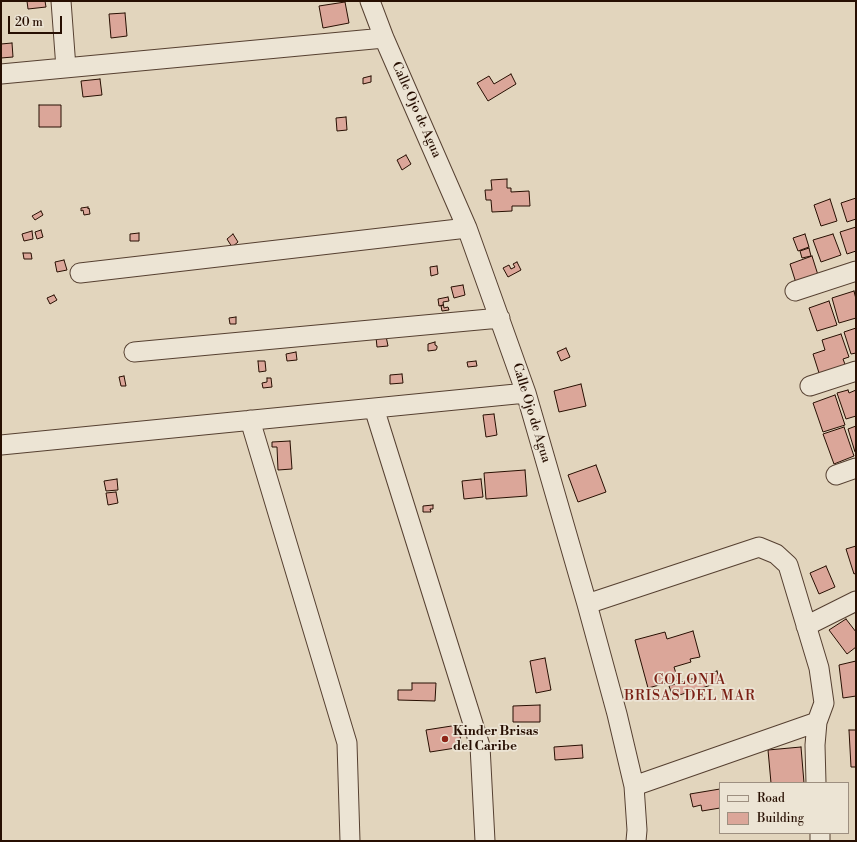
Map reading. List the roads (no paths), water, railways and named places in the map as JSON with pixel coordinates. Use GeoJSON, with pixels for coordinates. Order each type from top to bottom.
{"type":"FeatureCollection","features":[{"type":"Feature","properties":{"kind":"street"},"geometry":{"type":"LineString","coordinates":[[61,1],[66,68]]}},
{"type":"Feature","properties":{"kind":"street","name":"Calle Ojo de Agua"},"geometry":{"type":"LineString","coordinates":[[370,1],[384,38],[467,228],[526,393],[588,604],[617,714],[634,786],[637,830],[636,841]]}},
{"type":"Feature","properties":{"kind":"street"},"geometry":{"type":"LineString","coordinates":[[1,74],[384,38]]}},
{"type":"Feature","properties":{"kind":"street"},"geometry":{"type":"LineString","coordinates":[[80,273],[467,228]]}},
{"type":"Feature","properties":{"kind":"street"},"geometry":{"type":"LineString","coordinates":[[795,291],[856,271]]}},
{"type":"Feature","properties":{"kind":"street"},"geometry":{"type":"LineString","coordinates":[[134,352],[500,318]]}},
{"type":"Feature","properties":{"kind":"street"},"geometry":{"type":"LineString","coordinates":[[810,386],[856,371]]}},
{"type":"Feature","properties":{"kind":"street"},"geometry":{"type":"LineString","coordinates":[[1,445],[526,393]]}},
{"type":"Feature","properties":{"kind":"street"},"geometry":{"type":"LineString","coordinates":[[374,408],[480,746],[485,841]]}},
{"type":"Feature","properties":{"kind":"street"},"geometry":{"type":"LineString","coordinates":[[250,420],[347,743],[350,841]]}},
{"type":"Feature","properties":{"kind":"street"},"geometry":{"type":"LineString","coordinates":[[836,475],[856,468]]}},
{"type":"Feature","properties":{"kind":"street"},"geometry":{"type":"LineString","coordinates":[[588,604],[759,548],[776,554],[788,565],[819,668],[824,703],[817,722],[815,746],[816,782]]}},
{"type":"Feature","properties":{"kind":"street"},"geometry":{"type":"LineString","coordinates":[[806,626],[856,601]]}},
{"type":"Feature","properties":{"kind":"street"},"geometry":{"type":"LineString","coordinates":[[634,786],[817,722]]}},
{"type":"Feature","properties":{"kind":"place","name":"Kinder Brisas del Caribe"},"geometry":{"type":"Point","coordinates":[445,739]}},
{"type":"Feature","properties":{"kind":"district","name":"COLONIA BRISAS DEL MAR"},"geometry":{"type":"Point","coordinates":[690,690]}}]}
